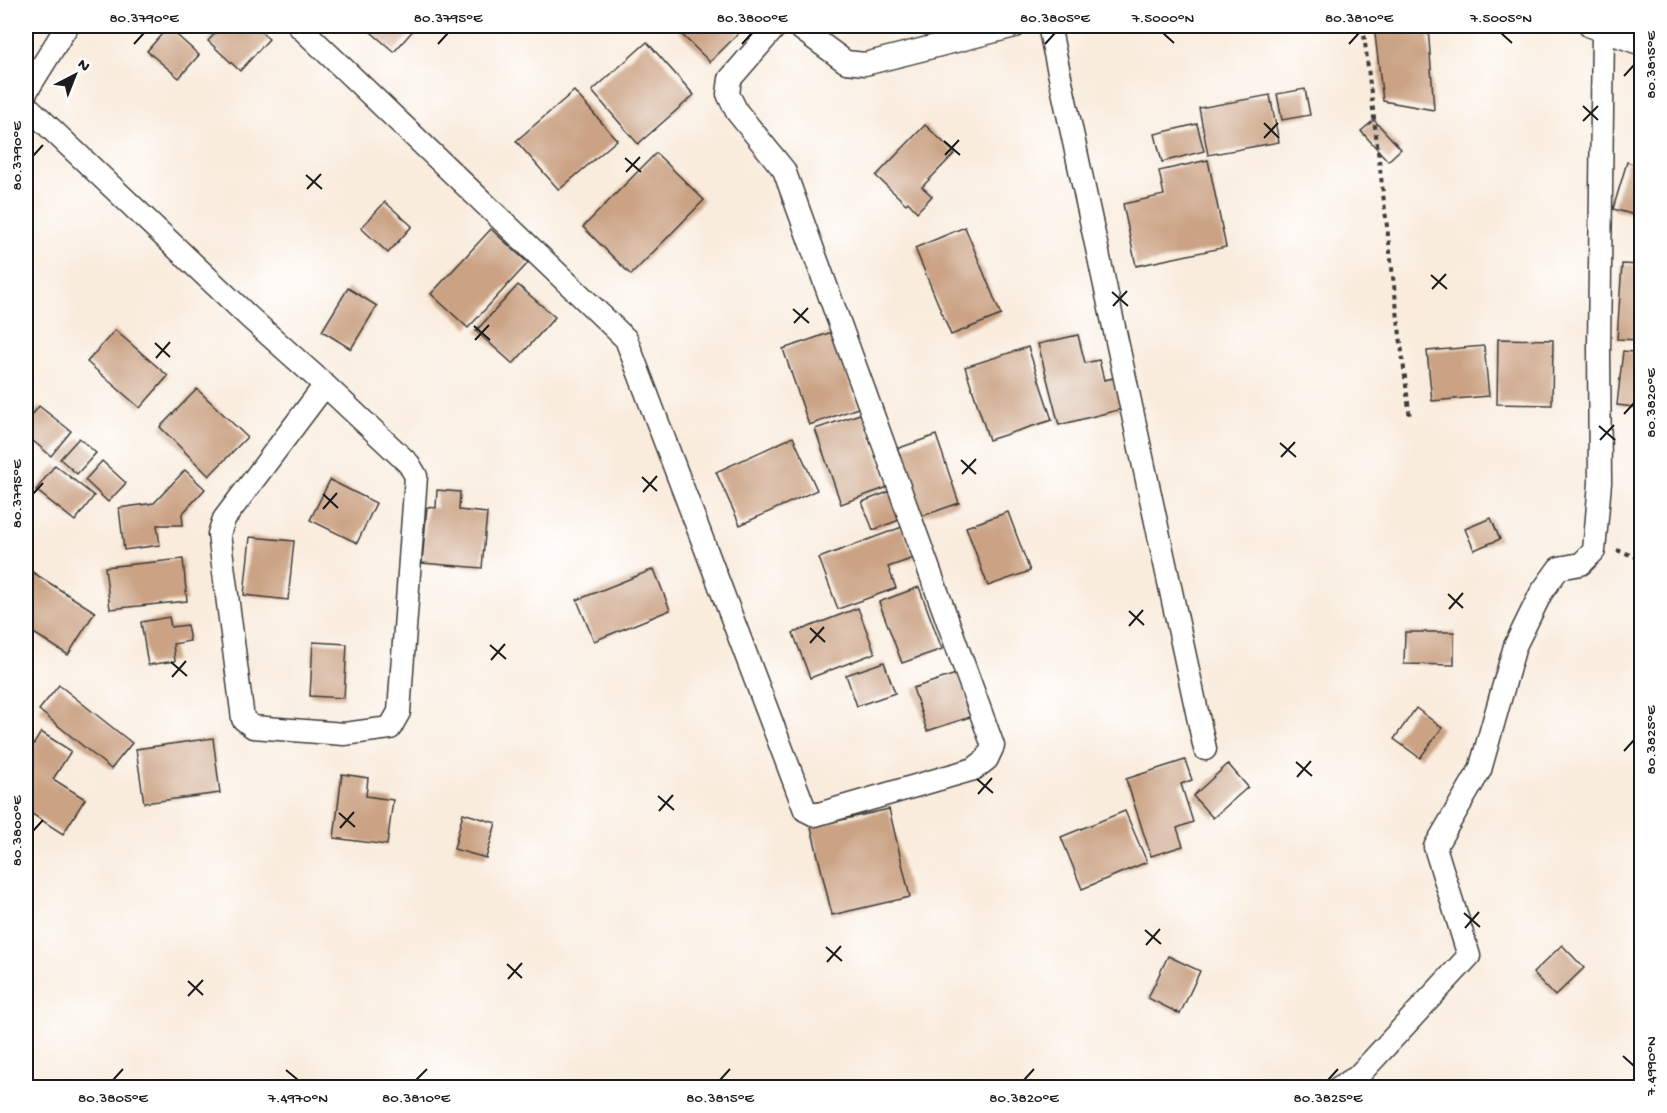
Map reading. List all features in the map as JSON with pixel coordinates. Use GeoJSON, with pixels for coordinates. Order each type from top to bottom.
{"type":"FeatureCollection","features":[{"type":"Feature","properties":{"kind":"street"},"geometry":{"type":"LineString","coordinates":[[26,92],[67,26]]}},
{"type":"Feature","properties":{"kind":"street"},"geometry":{"type":"LineString","coordinates":[[299,26],[626,339],[805,810],[815,815],[974,770],[987,759],[993,746],[784,170],[737,112],[728,94],[730,79],[776,26]]}},
{"type":"Feature","properties":{"kind":"street"},"geometry":{"type":"LineString","coordinates":[[797,26],[846,62],[865,64],[1015,26]]}},
{"type":"Feature","properties":{"kind":"street"},"geometry":{"type":"LineString","coordinates":[[1049,26],[1205,749]]}},
{"type":"Feature","properties":{"kind":"street"},"geometry":{"type":"LineString","coordinates":[[1338,1088],[1358,1077],[1469,956],[1435,847],[1480,770],[1515,646],[1541,593],[1558,568],[1581,564],[1594,551],[1600,483],[1596,28],[1641,44]]}},
{"type":"Feature","properties":{"kind":"street"},"geometry":{"type":"LineString","coordinates":[[26,105],[241,310],[325,385],[409,464],[416,476],[399,712],[390,728],[344,734],[253,727],[243,719],[219,534],[224,519],[325,385]]}},
{"type":"Feature","properties":{"kind":"path"},"geometry":{"type":"LineString","coordinates":[[1364,26],[1410,419]]}},
{"type":"Feature","properties":{"kind":"building"},"geometry":{"type":"Polygon","coordinates":[[[222,26],[254,26],[269,39],[240,71],[208,41],[222,26]]]}},
{"type":"Feature","properties":{"kind":"building"},"geometry":{"type":"Polygon","coordinates":[[[364,26],[417,26],[394,52],[364,26]]]}},
{"type":"Feature","properties":{"kind":"building"},"geometry":{"type":"Polygon","coordinates":[[[673,26],[746,26],[710,62],[673,26]]]}},
{"type":"Feature","properties":{"kind":"building"},"geometry":{"type":"Polygon","coordinates":[[[1374,26],[1428,26],[1434,110],[1383,101],[1374,26]]]}},
{"type":"Feature","properties":{"kind":"building"},"geometry":{"type":"Polygon","coordinates":[[[168,27],[199,55],[179,78],[147,51],[168,27]]]}},
{"type":"Feature","properties":{"kind":"building"},"geometry":{"type":"Polygon","coordinates":[[[647,42],[694,95],[638,144],[592,91],[647,42]]]}},
{"type":"Feature","properties":{"kind":"building"},"geometry":{"type":"Polygon","coordinates":[[[1305,89],[1310,115],[1282,120],[1277,94],[1305,89]]]}},
{"type":"Feature","properties":{"kind":"building"},"geometry":{"type":"Polygon","coordinates":[[[574,91],[617,140],[559,190],[516,141],[574,91]]]}},
{"type":"Feature","properties":{"kind":"building"},"geometry":{"type":"Polygon","coordinates":[[[1270,95],[1279,142],[1208,155],[1199,108],[1270,95]]]}},
{"type":"Feature","properties":{"kind":"building"},"geometry":{"type":"Polygon","coordinates":[[[1374,120],[1401,149],[1388,161],[1361,131],[1374,120]]]}},
{"type":"Feature","properties":{"kind":"building"},"geometry":{"type":"Polygon","coordinates":[[[1197,124],[1204,151],[1162,162],[1155,134],[1197,124]]]}},
{"type":"Feature","properties":{"kind":"building"},"geometry":{"type":"Polygon","coordinates":[[[925,125],[955,153],[922,187],[932,196],[917,212],[876,176],[925,125]]]}},
{"type":"Feature","properties":{"kind":"building"},"geometry":{"type":"Polygon","coordinates":[[[656,153],[704,200],[631,275],[583,227],[656,153]]]}},
{"type":"Feature","properties":{"kind":"building"},"geometry":{"type":"Polygon","coordinates":[[[1208,160],[1226,247],[1136,266],[1123,204],[1164,195],[1159,171],[1208,160]]]}},
{"type":"Feature","properties":{"kind":"building"},"geometry":{"type":"Polygon","coordinates":[[[1627,162],[1642,167],[1642,217],[1613,209],[1627,162]]]}},
{"type":"Feature","properties":{"kind":"building"},"geometry":{"type":"Polygon","coordinates":[[[385,202],[412,226],[388,253],[361,228],[385,202]]]}},
{"type":"Feature","properties":{"kind":"building"},"geometry":{"type":"Polygon","coordinates":[[[965,227],[1001,315],[951,335],[915,248],[965,227]]]}},
{"type":"Feature","properties":{"kind":"building"},"geometry":{"type":"Polygon","coordinates":[[[491,229],[528,263],[468,328],[431,294],[491,229]]]}},
{"type":"Feature","properties":{"kind":"building"},"geometry":{"type":"Polygon","coordinates":[[[1622,264],[1642,265],[1642,340],[1617,339],[1622,264]]]}},
{"type":"Feature","properties":{"kind":"building"},"geometry":{"type":"Polygon","coordinates":[[[518,285],[555,317],[513,364],[476,331],[518,285]]]}},
{"type":"Feature","properties":{"kind":"building"},"geometry":{"type":"Polygon","coordinates":[[[348,288],[377,306],[351,349],[322,331],[348,288]]]}},
{"type":"Feature","properties":{"kind":"building"},"geometry":{"type":"Polygon","coordinates":[[[115,330],[168,376],[140,408],[87,362],[115,330]]]}},
{"type":"Feature","properties":{"kind":"building"},"geometry":{"type":"Polygon","coordinates":[[[832,332],[858,408],[809,425],[783,349],[832,332]]]}},
{"type":"Feature","properties":{"kind":"building"},"geometry":{"type":"Polygon","coordinates":[[[1078,335],[1085,363],[1099,360],[1104,380],[1118,377],[1126,408],[1059,425],[1038,344],[1078,335]]]}},
{"type":"Feature","properties":{"kind":"building"},"geometry":{"type":"Polygon","coordinates":[[[1498,339],[1553,340],[1552,405],[1497,404],[1498,339]]]}},
{"type":"Feature","properties":{"kind":"building"},"geometry":{"type":"Polygon","coordinates":[[[1484,346],[1489,396],[1432,401],[1427,351],[1484,346]]]}},
{"type":"Feature","properties":{"kind":"building"},"geometry":{"type":"Polygon","coordinates":[[[1028,347],[1052,420],[989,440],[965,367],[1028,347]]]}},
{"type":"Feature","properties":{"kind":"building"},"geometry":{"type":"Polygon","coordinates":[[[1623,351],[1642,353],[1642,408],[1617,405],[1623,351]]]}},
{"type":"Feature","properties":{"kind":"building"},"geometry":{"type":"Polygon","coordinates":[[[197,389],[247,437],[209,476],[160,427],[197,389]]]}},
{"type":"Feature","properties":{"kind":"building"},"geometry":{"type":"Polygon","coordinates":[[[39,406],[71,431],[51,456],[26,435],[26,423],[39,406]]]}},
{"type":"Feature","properties":{"kind":"building"},"geometry":{"type":"Polygon","coordinates":[[[863,413],[888,487],[841,504],[815,429],[863,413]]]}},
{"type":"Feature","properties":{"kind":"building"},"geometry":{"type":"Polygon","coordinates":[[[936,435],[959,503],[911,520],[888,452],[936,435]]]}},
{"type":"Feature","properties":{"kind":"building"},"geometry":{"type":"Polygon","coordinates":[[[793,437],[817,490],[740,525],[716,472],[793,437]]]}},
{"type":"Feature","properties":{"kind":"building"},"geometry":{"type":"Polygon","coordinates":[[[79,438],[96,453],[77,474],[60,459],[79,438]]]}},
{"type":"Feature","properties":{"kind":"building"},"geometry":{"type":"Polygon","coordinates":[[[102,461],[126,483],[108,502],[85,480],[102,461]]]}},
{"type":"Feature","properties":{"kind":"building"},"geometry":{"type":"Polygon","coordinates":[[[55,465],[94,496],[75,521],[36,490],[55,465]]]}},
{"type":"Feature","properties":{"kind":"building"},"geometry":{"type":"Polygon","coordinates":[[[185,470],[205,489],[182,514],[183,525],[157,525],[160,545],[124,550],[119,508],[154,503],[185,470]]]}},
{"type":"Feature","properties":{"kind":"building"},"geometry":{"type":"Polygon","coordinates":[[[330,480],[376,503],[357,543],[310,520],[330,480]]]}},
{"type":"Feature","properties":{"kind":"building"},"geometry":{"type":"Polygon","coordinates":[[[896,489],[907,517],[873,530],[862,502],[896,489]]]}},
{"type":"Feature","properties":{"kind":"building"},"geometry":{"type":"Polygon","coordinates":[[[437,490],[460,492],[459,510],[487,513],[482,568],[422,563],[427,507],[436,508],[437,490]]]}},
{"type":"Feature","properties":{"kind":"building"},"geometry":{"type":"Polygon","coordinates":[[[1008,512],[1030,571],[988,586],[966,527],[1008,512]]]}},
{"type":"Feature","properties":{"kind":"building"},"geometry":{"type":"Polygon","coordinates":[[[1491,518],[1500,539],[1474,550],[1465,529],[1491,518]]]}},
{"type":"Feature","properties":{"kind":"building"},"geometry":{"type":"Polygon","coordinates":[[[902,527],[914,558],[888,567],[896,588],[838,609],[819,558],[902,527]]]}},
{"type":"Feature","properties":{"kind":"building"},"geometry":{"type":"Polygon","coordinates":[[[250,537],[294,541],[288,600],[244,595],[250,537]]]}},
{"type":"Feature","properties":{"kind":"building"},"geometry":{"type":"Polygon","coordinates":[[[183,559],[187,601],[110,609],[105,567],[183,559]]]}},
{"type":"Feature","properties":{"kind":"building"},"geometry":{"type":"Polygon","coordinates":[[[26,568],[95,612],[68,655],[26,628],[26,568]]]}},
{"type":"Feature","properties":{"kind":"building"},"geometry":{"type":"Polygon","coordinates":[[[654,569],[670,610],[594,641],[577,600],[654,569]]]}},
{"type":"Feature","properties":{"kind":"building"},"geometry":{"type":"Polygon","coordinates":[[[919,587],[942,649],[902,663],[879,602],[919,587]]]}},
{"type":"Feature","properties":{"kind":"building"},"geometry":{"type":"Polygon","coordinates":[[[858,608],[875,653],[810,678],[793,633],[858,608]]]}},
{"type":"Feature","properties":{"kind":"building"},"geometry":{"type":"Polygon","coordinates":[[[169,617],[171,627],[187,625],[190,641],[173,644],[175,661],[148,665],[141,622],[169,617]]]}},
{"type":"Feature","properties":{"kind":"building"},"geometry":{"type":"Polygon","coordinates":[[[1405,632],[1454,632],[1454,665],[1404,664],[1405,632]]]}},
{"type":"Feature","properties":{"kind":"building"},"geometry":{"type":"Polygon","coordinates":[[[313,642],[347,644],[344,698],[310,696],[313,642]]]}},
{"type":"Feature","properties":{"kind":"building"},"geometry":{"type":"Polygon","coordinates":[[[884,662],[895,693],[857,706],[846,675],[884,662]]]}},
{"type":"Feature","properties":{"kind":"building"},"geometry":{"type":"Polygon","coordinates":[[[959,673],[973,716],[927,731],[913,688],[959,673]]]}},
{"type":"Feature","properties":{"kind":"building"},"geometry":{"type":"Polygon","coordinates":[[[59,685],[132,743],[111,769],[39,710],[59,685]]]}},
{"type":"Feature","properties":{"kind":"building"},"geometry":{"type":"Polygon","coordinates":[[[1416,708],[1442,728],[1420,758],[1394,739],[1416,708]]]}},
{"type":"Feature","properties":{"kind":"building"},"geometry":{"type":"Polygon","coordinates":[[[41,732],[71,751],[53,779],[85,799],[63,834],[26,810],[26,757],[41,732]]]}},
{"type":"Feature","properties":{"kind":"building"},"geometry":{"type":"Polygon","coordinates":[[[213,738],[220,793],[144,803],[136,749],[213,738]]]}},
{"type":"Feature","properties":{"kind":"building"},"geometry":{"type":"Polygon","coordinates":[[[1185,760],[1192,780],[1181,784],[1193,822],[1177,828],[1183,846],[1151,856],[1126,779],[1185,760]]]}},
{"type":"Feature","properties":{"kind":"building"},"geometry":{"type":"Polygon","coordinates":[[[1228,764],[1248,787],[1213,818],[1193,796],[1228,764]]]}},
{"type":"Feature","properties":{"kind":"building"},"geometry":{"type":"Polygon","coordinates":[[[342,774],[368,778],[366,796],[393,800],[387,845],[334,838],[342,774]]]}},
{"type":"Feature","properties":{"kind":"building"},"geometry":{"type":"Polygon","coordinates":[[[889,809],[910,897],[832,915],[811,827],[889,809]]]}},
{"type":"Feature","properties":{"kind":"building"},"geometry":{"type":"Polygon","coordinates":[[[1125,811],[1147,862],[1082,889],[1061,837],[1125,811]]]}},
{"type":"Feature","properties":{"kind":"building"},"geometry":{"type":"Polygon","coordinates":[[[463,813],[496,823],[486,858],[454,849],[463,813]]]}},
{"type":"Feature","properties":{"kind":"building"},"geometry":{"type":"Polygon","coordinates":[[[1562,945],[1584,968],[1555,996],[1533,973],[1562,945]]]}},
{"type":"Feature","properties":{"kind":"building"},"geometry":{"type":"Polygon","coordinates":[[[1168,956],[1200,971],[1180,1014],[1148,998],[1168,956]]]}}]}
